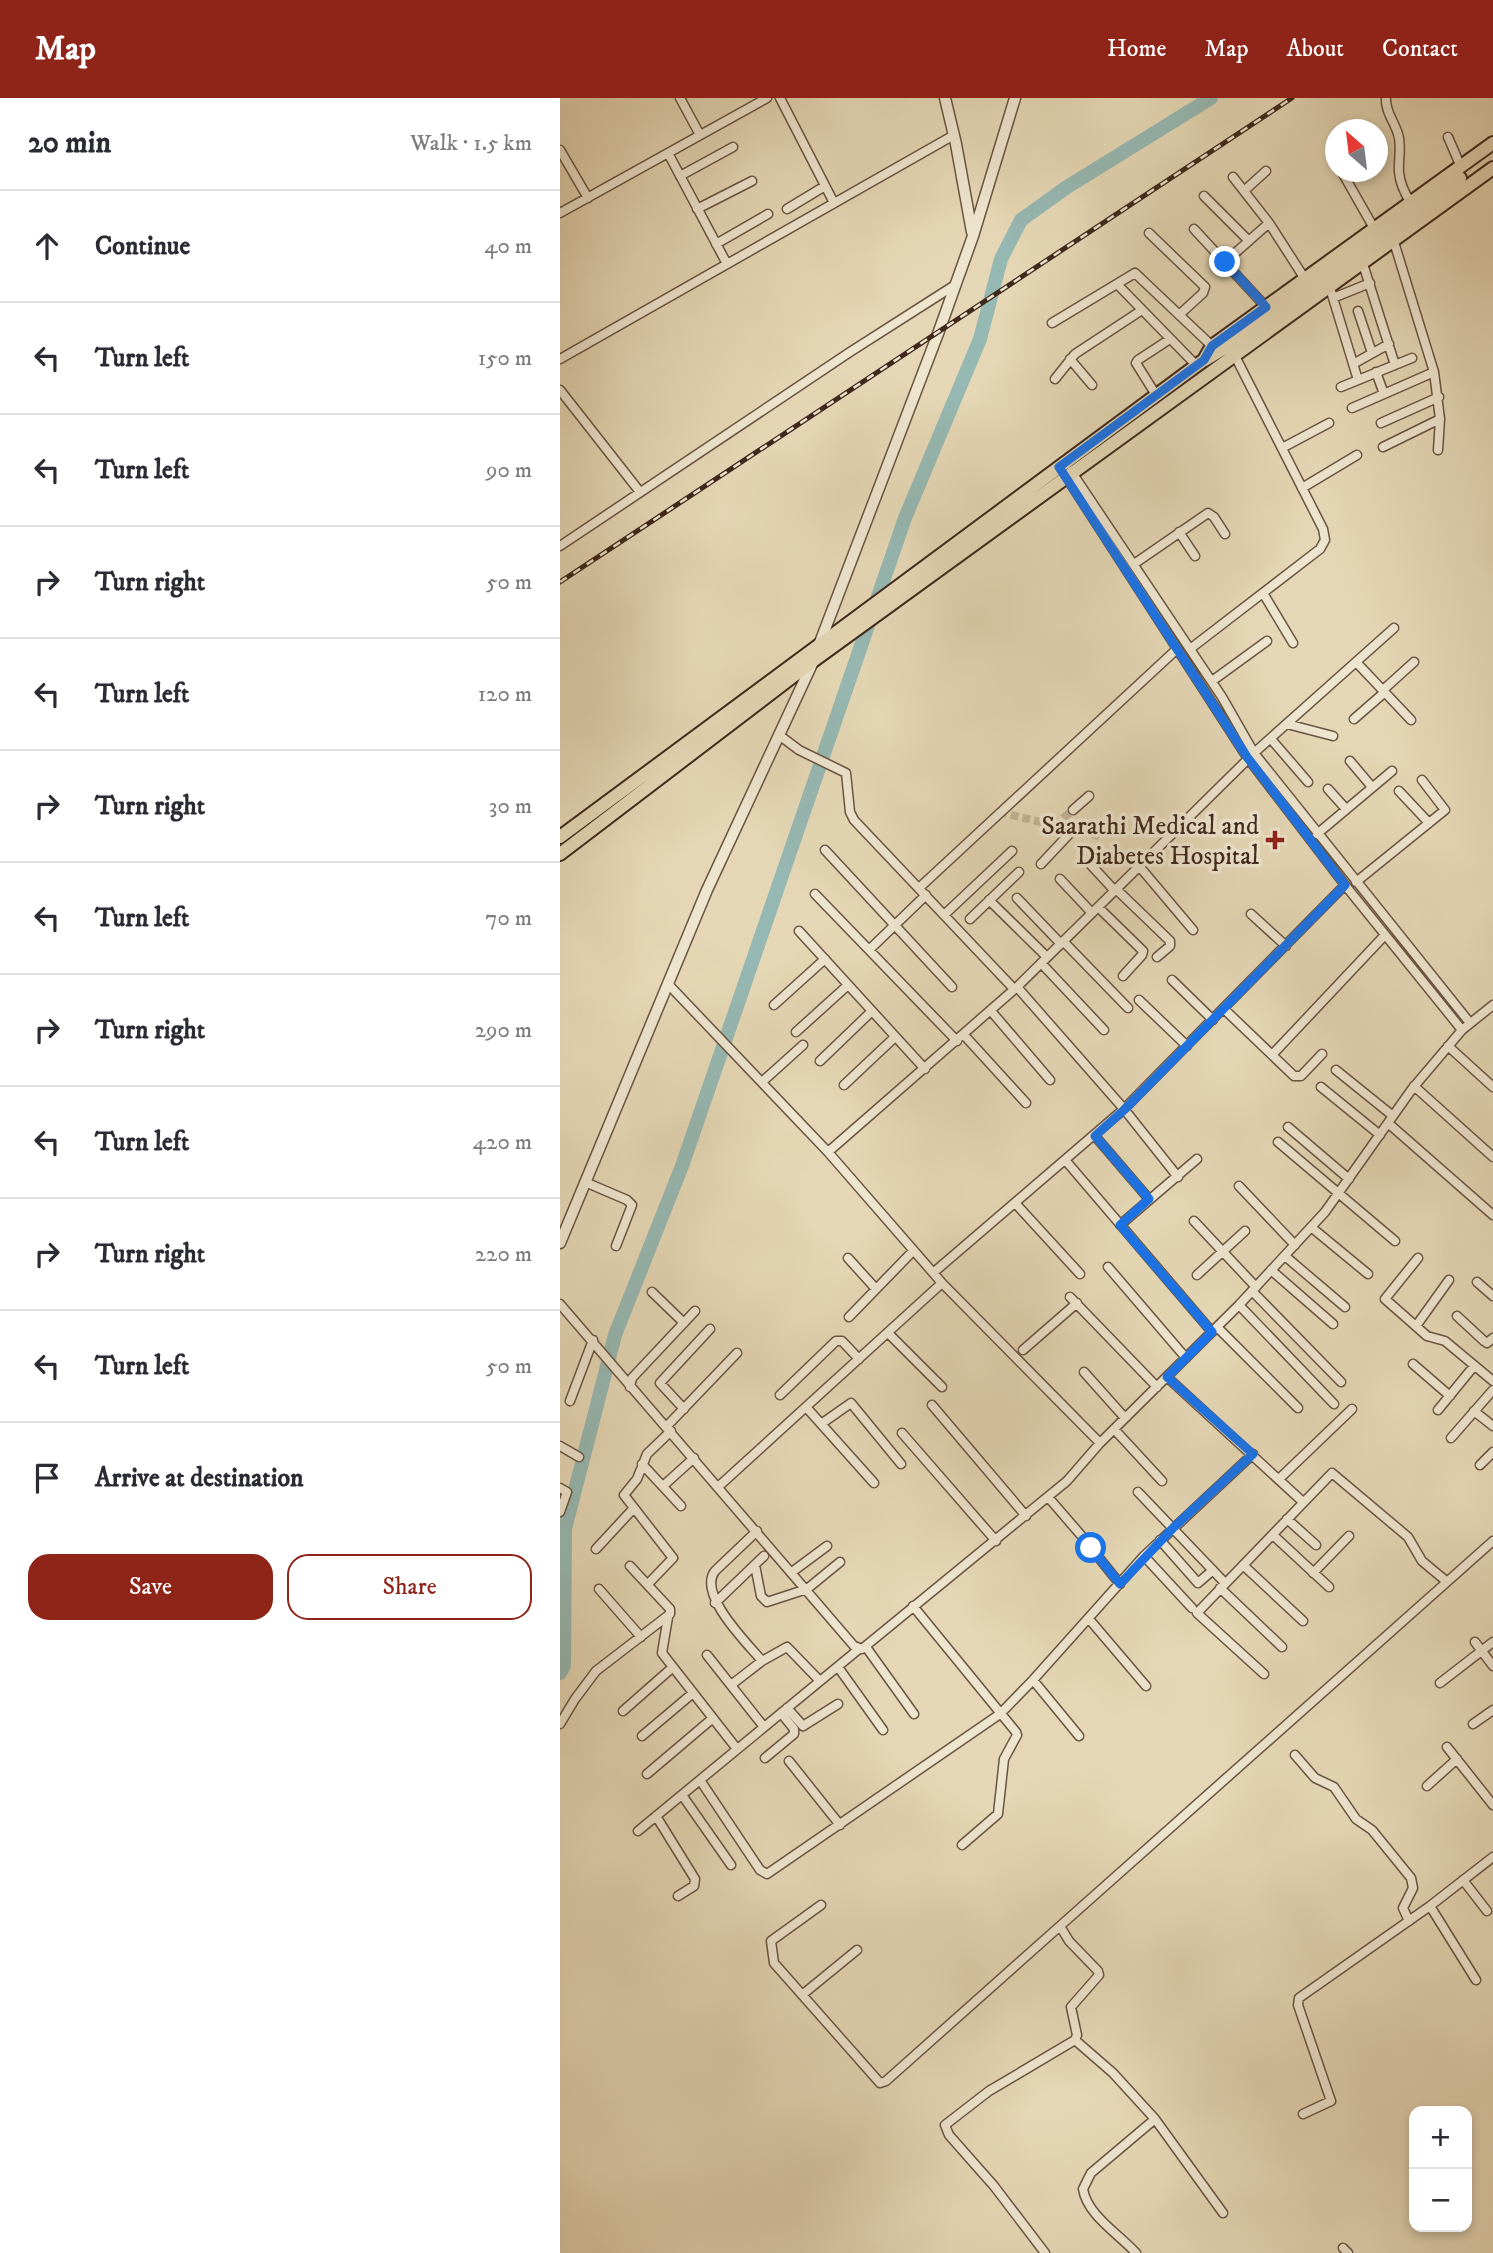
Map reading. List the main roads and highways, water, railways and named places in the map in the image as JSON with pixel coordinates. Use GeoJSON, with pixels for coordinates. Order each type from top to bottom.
{"type":"FeatureCollection","features":[{"type":"Feature","properties":{"kind":"main road"},"geometry":{"type":"LineString","coordinates":[[1200,363],[1212,346],[1493,143]]}},
{"type":"Feature","properties":{"kind":"main road"},"geometry":{"type":"LineString","coordinates":[[560,854],[813,661],[863,619],[1065,469],[1156,395],[1200,363],[1254,330],[1493,154]]}},
{"type":"Feature","properties":{"kind":"main road"},"geometry":{"type":"LineString","coordinates":[[1065,469],[1234,355],[1332,293],[1363,264],[1493,168]]}},
{"type":"Feature","properties":{"kind":"main road"},"geometry":{"type":"LineString","coordinates":[[560,837],[819,647],[863,619]]}},
{"type":"Feature","properties":{"kind":"waterway"},"geometry":{"type":"LineString","coordinates":[[560,1673],[564,1666],[565,1529],[615,1335],[682,1166],[905,518],[980,339],[1001,259],[1021,220],[1067,187],[1211,98]]}},
{"type":"Feature","properties":{"kind":"tunnel"},"geometry":{"type":"LineString","coordinates":[[1054,826],[1073,810]]}},
{"type":"Feature","properties":{"kind":"tunnel"},"geometry":{"type":"LineString","coordinates":[[999,812],[1099,836]]}},
{"type":"Feature","properties":{"kind":"railway"},"geometry":{"type":"LineString","coordinates":[[560,582],[1292,98]]}},
{"type":"Feature","properties":{"kind":"place","name":"Saarathi Medical and Diabetes Hospital"},"geometry":{"type":"Point","coordinates":[1275,840]}}]}
